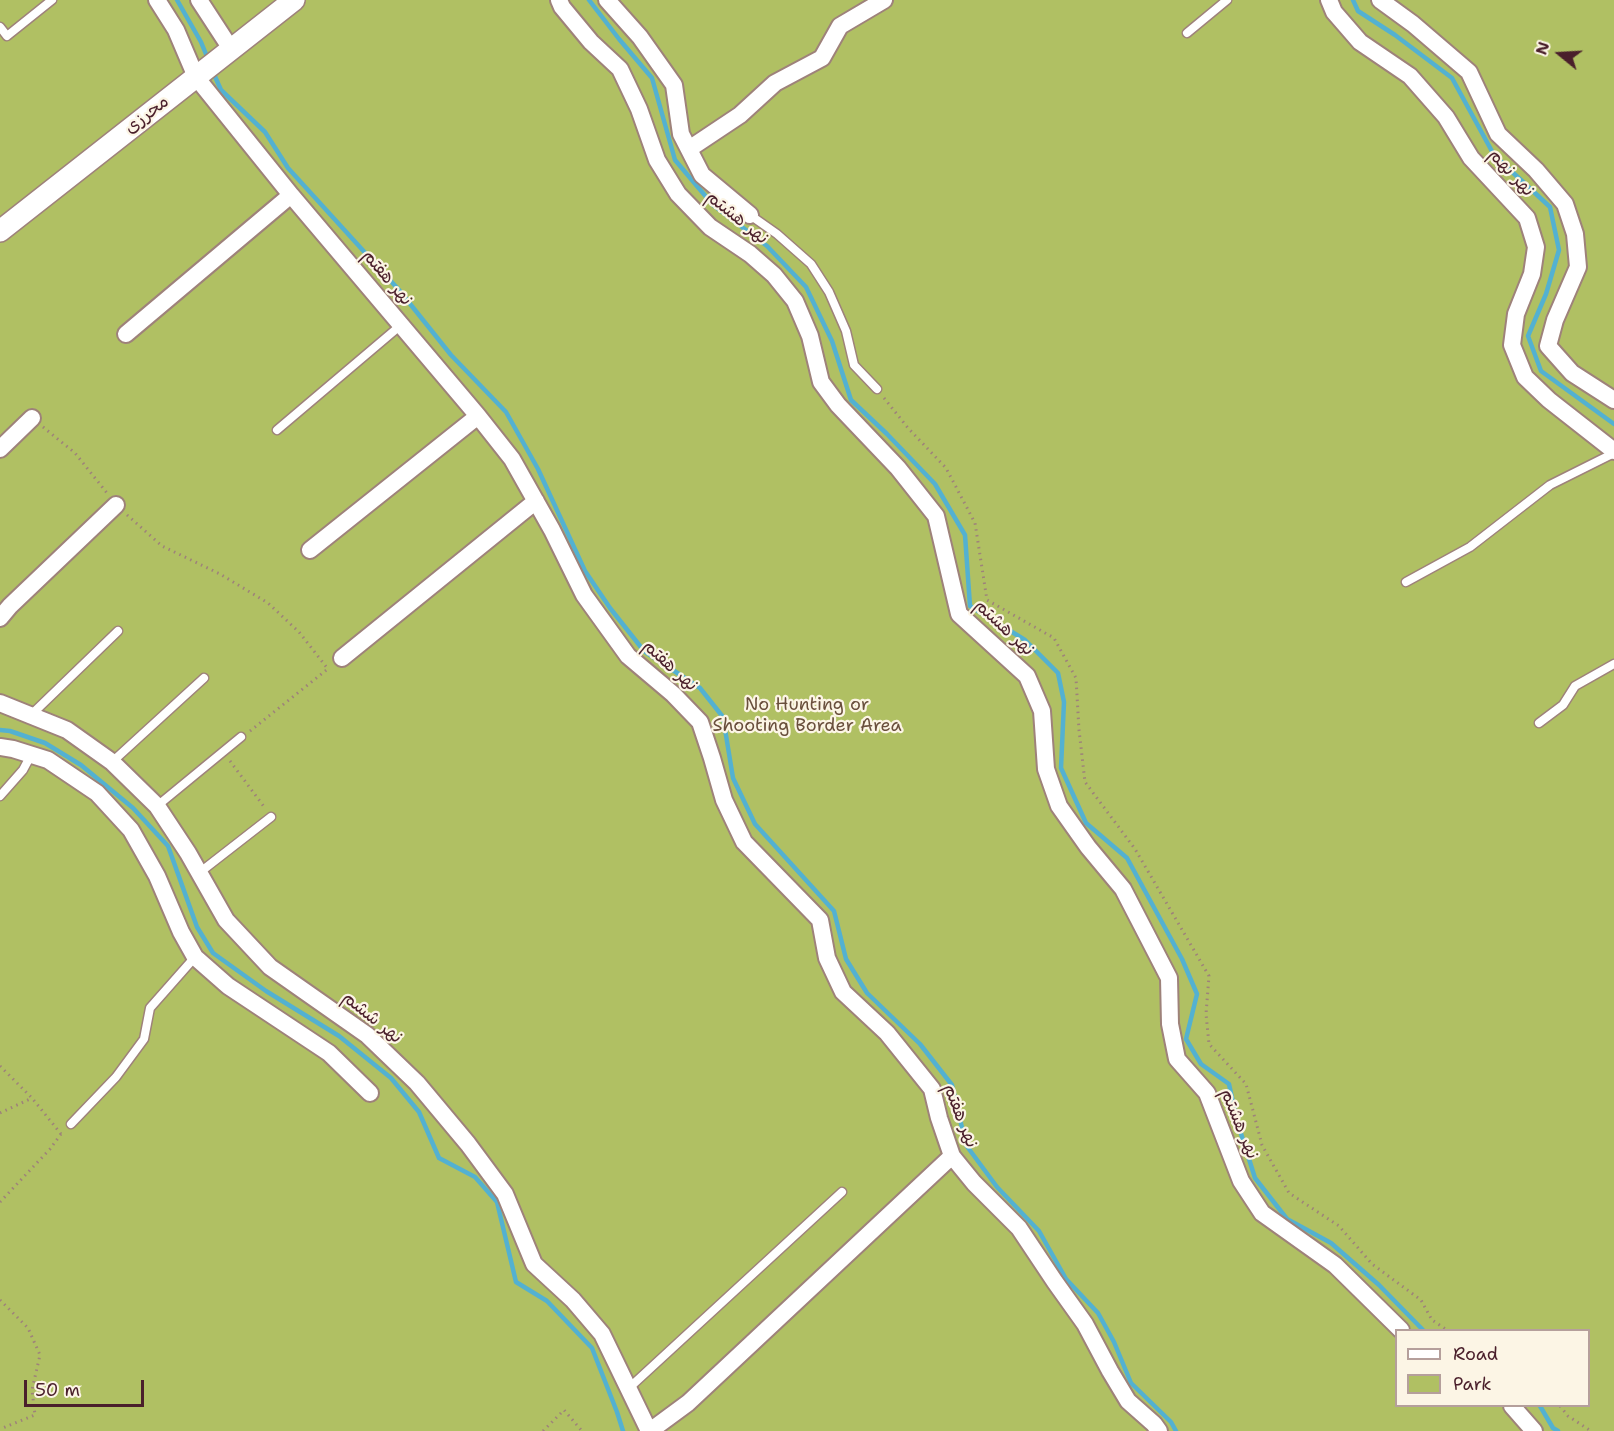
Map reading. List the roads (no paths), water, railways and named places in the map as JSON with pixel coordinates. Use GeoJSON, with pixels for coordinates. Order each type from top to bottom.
{"type":"FeatureCollection","features":[{"type":"Feature","properties":{"kind":"street","name":"نهر هفتم"},"geometry":{"type":"LineString","coordinates":[[157,0],[176,30],[212,64],[291,195],[512,459],[552,530],[584,595],[628,656],[673,694],[700,722],[724,800],[744,842],[820,920],[826,958],[843,992],[887,1033],[932,1089],[952,1156],[974,1183],[1019,1228],[1086,1324],[1128,1401],[1159,1431]]}},
{"type":"Feature","properties":{"kind":"street"},"geometry":{"type":"LineString","coordinates":[[199,0],[212,64]]}},
{"type":"Feature","properties":{"kind":"street","name":"محرزی"},"geometry":{"type":"LineString","coordinates":[[0,231],[294,0]]}},
{"type":"Feature","properties":{"kind":"street","name":"نهر هشتم"},"geometry":{"type":"LineString","coordinates":[[559,0],[562,7],[591,42],[620,69],[639,109],[657,160],[678,194],[710,227],[750,254],[774,275],[795,301],[810,336],[821,382],[838,405],[898,468],[936,516],[958,614],[1027,676],[1042,711],[1046,769],[1059,806],[1088,847],[1123,889],[1170,978],[1170,1024],[1177,1059],[1207,1093],[1241,1181],[1262,1213],[1335,1265],[1400,1329]]}},
{"type":"Feature","properties":{"kind":"street"},"geometry":{"type":"LineString","coordinates":[[607,0],[640,37],[674,85],[681,134],[702,175],[750,215]]}},
{"type":"Feature","properties":{"kind":"street"},"geometry":{"type":"LineString","coordinates":[[689,149],[740,115],[775,82],[822,58],[840,26],[884,0]]}},
{"type":"Feature","properties":{"kind":"street","name":"نهر نهم"},"geometry":{"type":"LineString","coordinates":[[1329,0],[1334,12],[1360,42],[1410,76],[1446,117],[1471,158],[1527,218],[1536,247],[1532,274],[1516,314],[1512,345],[1525,377],[1549,400],[1614,452]]}},
{"type":"Feature","properties":{"kind":"street"},"geometry":{"type":"LineString","coordinates":[[1380,0],[1413,24],[1469,72],[1498,134],[1536,170],[1565,204],[1575,234],[1578,267],[1555,320],[1548,346],[1572,372],[1611,395]]}},
{"type":"Feature","properties":{"kind":"street"},"geometry":{"type":"LineString","coordinates":[[126,334],[291,195]]}},
{"type":"Feature","properties":{"kind":"street"},"geometry":{"type":"LineString","coordinates":[[310,550],[478,416]]}},
{"type":"Feature","properties":{"kind":"street"},"geometry":{"type":"LineString","coordinates":[[0,449],[32,418]]}},
{"type":"Feature","properties":{"kind":"street"},"geometry":{"type":"LineString","coordinates":[[342,658],[536,501]]}},
{"type":"Feature","properties":{"kind":"street"},"geometry":{"type":"LineString","coordinates":[[0,618],[116,505]]}},
{"type":"Feature","properties":{"kind":"street","name":"نهر ششم"},"geometry":{"type":"LineString","coordinates":[[0,703],[67,730],[111,762],[157,806],[226,920],[270,967],[366,1035],[417,1083],[468,1144],[505,1194],[534,1264],[573,1300],[602,1334],[650,1431]]}},
{"type":"Feature","properties":{"kind":"street"},"geometry":{"type":"LineString","coordinates":[[0,747],[48,760],[97,793],[131,830],[157,876],[181,932],[195,957],[228,986],[329,1053],[370,1093]]}},
{"type":"Feature","properties":{"kind":"street"},"geometry":{"type":"LineString","coordinates":[[650,1431],[688,1403],[952,1156]]}},
{"type":"Feature","properties":{"kind":"street"},"geometry":{"type":"LineString","coordinates":[[1513,1407],[1534,1431]]}},
{"type":"Feature","properties":{"kind":"lane"},"geometry":{"type":"LineString","coordinates":[[0,27],[7,36],[52,0]]}},
{"type":"Feature","properties":{"kind":"lane"},"geometry":{"type":"LineString","coordinates":[[1187,33],[1227,0]]}},
{"type":"Feature","properties":{"kind":"lane"},"geometry":{"type":"LineString","coordinates":[[750,215],[777,234],[811,264],[829,292],[846,331],[854,365],[877,389]]}},
{"type":"Feature","properties":{"kind":"lane"},"geometry":{"type":"LineString","coordinates":[[277,430],[401,325]]}},
{"type":"Feature","properties":{"kind":"lane"},"geometry":{"type":"LineString","coordinates":[[1406,582],[1470,547],[1550,485],[1614,452]]}},
{"type":"Feature","properties":{"kind":"lane"},"geometry":{"type":"LineString","coordinates":[[31,715],[118,631]]}},
{"type":"Feature","properties":{"kind":"lane"},"geometry":{"type":"LineString","coordinates":[[1539,723],[1563,705],[1575,686],[1614,663]]}},
{"type":"Feature","properties":{"kind":"lane"},"geometry":{"type":"LineString","coordinates":[[111,762],[204,678]]}},
{"type":"Feature","properties":{"kind":"lane"},"geometry":{"type":"LineString","coordinates":[[157,806],[241,738]]}},
{"type":"Feature","properties":{"kind":"lane"},"geometry":{"type":"LineString","coordinates":[[0,796],[23,771],[31,755]]}},
{"type":"Feature","properties":{"kind":"lane"},"geometry":{"type":"LineString","coordinates":[[199,873],[272,817]]}},
{"type":"Feature","properties":{"kind":"lane"},"geometry":{"type":"LineString","coordinates":[[71,1124],[116,1077],[144,1039],[150,1008],[195,957]]}},
{"type":"Feature","properties":{"kind":"lane"},"geometry":{"type":"LineString","coordinates":[[628,1388],[842,1192]]}},
{"type":"Feature","properties":{"kind":"waterway"},"geometry":{"type":"LineString","coordinates":[[177,0],[208,59]]}},
{"type":"Feature","properties":{"kind":"waterway"},"geometry":{"type":"LineString","coordinates":[[589,0],[652,78],[675,160],[713,205],[767,246],[806,287],[832,341],[851,400],[935,484],[965,535],[970,606],[1025,640],[1058,673],[1064,702],[1061,768],[1086,823],[1127,858],[1182,959],[1197,994],[1186,1039],[1201,1064],[1229,1084],[1237,1121],[1255,1178],[1287,1219],[1331,1243],[1379,1285],[1422,1329]]}},
{"type":"Feature","properties":{"kind":"waterway"},"geometry":{"type":"LineString","coordinates":[[1353,0],[1358,11],[1395,35],[1452,78],[1494,155],[1550,207],[1559,250],[1546,294],[1528,336],[1541,371],[1614,424]]}},
{"type":"Feature","properties":{"kind":"waterway"},"geometry":{"type":"LineString","coordinates":[[213,72],[221,90],[265,132],[288,168],[399,290],[451,355],[506,412],[538,469],[585,571],[610,608],[644,651],[700,688],[723,717],[733,778],[755,824],[834,911],[846,959],[867,993],[920,1044],[952,1085],[966,1145],[997,1187],[1039,1231],[1066,1279],[1098,1313],[1114,1342],[1131,1383],[1171,1422],[1176,1431]]}},
{"type":"Feature","properties":{"kind":"waterway"},"geometry":{"type":"LineString","coordinates":[[0,730],[10,731],[45,743],[81,765],[133,808],[168,846],[197,927],[213,953],[266,991],[339,1036],[391,1078],[419,1112],[439,1158],[475,1177],[497,1202],[516,1282],[547,1301],[592,1348],[623,1431]]}},
{"type":"Feature","properties":{"kind":"waterway"},"geometry":{"type":"LineString","coordinates":[[1541,1407],[1553,1428],[1558,1431]]}},
{"type":"Feature","properties":{"kind":"park label","name":"No Hunting or Shooting Border Area"},"geometry":{"type":"Point","coordinates":[807,715]}}]}
